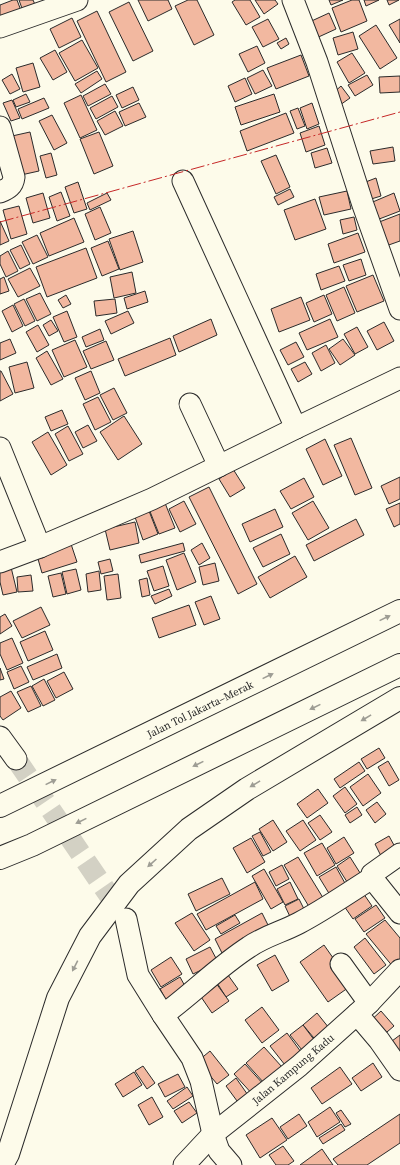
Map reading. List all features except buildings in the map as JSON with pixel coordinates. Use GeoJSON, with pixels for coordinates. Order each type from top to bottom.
{"type":"FeatureCollection","features":[{"type":"Feature","properties":{"kind":"highway","name":"Jalan Tol Jakarta–Merak"},"geometry":{"type":"LineString","coordinates":[[5,803],[400,611]]}},
{"type":"Feature","properties":{"kind":"highway"},"geometry":{"type":"LineString","coordinates":[[0,858],[39,841],[400,665]]}},
{"type":"Feature","properties":{"kind":"highway"},"geometry":{"type":"LineString","coordinates":[[2,1165],[8,1154],[58,998],[90,936],[129,884],[189,830],[247,789],[400,698]]}},
{"type":"Feature","properties":{"kind":"street"},"geometry":{"type":"LineString","coordinates":[[0,28],[77,0]]}},
{"type":"Feature","properties":{"kind":"street"},"geometry":{"type":"LineString","coordinates":[[293,0],[317,62],[363,205],[400,309]]}},
{"type":"Feature","properties":{"kind":"street"},"geometry":{"type":"LineString","coordinates":[[0,127],[14,177],[12,185],[8,189],[0,192]]}},
{"type":"Feature","properties":{"kind":"street"},"geometry":{"type":"LineString","coordinates":[[183,180],[296,428]]}},
{"type":"Feature","properties":{"kind":"street"},"geometry":{"type":"LineString","coordinates":[[0,562],[152,499],[400,378]]}},
{"type":"Feature","properties":{"kind":"street"},"geometry":{"type":"LineString","coordinates":[[190,404],[219,466]]}},
{"type":"Feature","properties":{"kind":"street"},"geometry":{"type":"LineString","coordinates":[[0,448],[40,546]]}},
{"type":"Feature","properties":{"kind":"street"},"geometry":{"type":"LineString","coordinates":[[0,737],[16,759]]}},
{"type":"Feature","properties":{"kind":"street"},"geometry":{"type":"LineString","coordinates":[[163,1015],[191,994],[204,981],[251,946],[312,915],[372,878],[372,874],[400,854]]}},
{"type":"Feature","properties":{"kind":"street"},"geometry":{"type":"LineString","coordinates":[[372,878],[400,913]]}},
{"type":"Feature","properties":{"kind":"street"},"geometry":{"type":"LineString","coordinates":[[126,919],[138,975],[192,1058],[197,1069],[213,1134],[219,1151],[231,1165]]}},
{"type":"Feature","properties":{"kind":"street"},"geometry":{"type":"LineString","coordinates":[[340,964],[379,1040],[400,1070]]}},
{"type":"Feature","properties":{"kind":"street","name":"Jalan Kampung Kadu"},"geometry":{"type":"LineString","coordinates":[[184,1165],[213,1134],[299,1066],[363,1009],[400,970]]}},
{"type":"Feature","properties":{"kind":"tunnel"},"geometry":{"type":"LineString","coordinates":[[16,759],[124,917]]}},
{"type":"Feature","properties":{"kind":"power"},"geometry":{"type":"LineString","coordinates":[[0,222],[400,112]]}}]}
